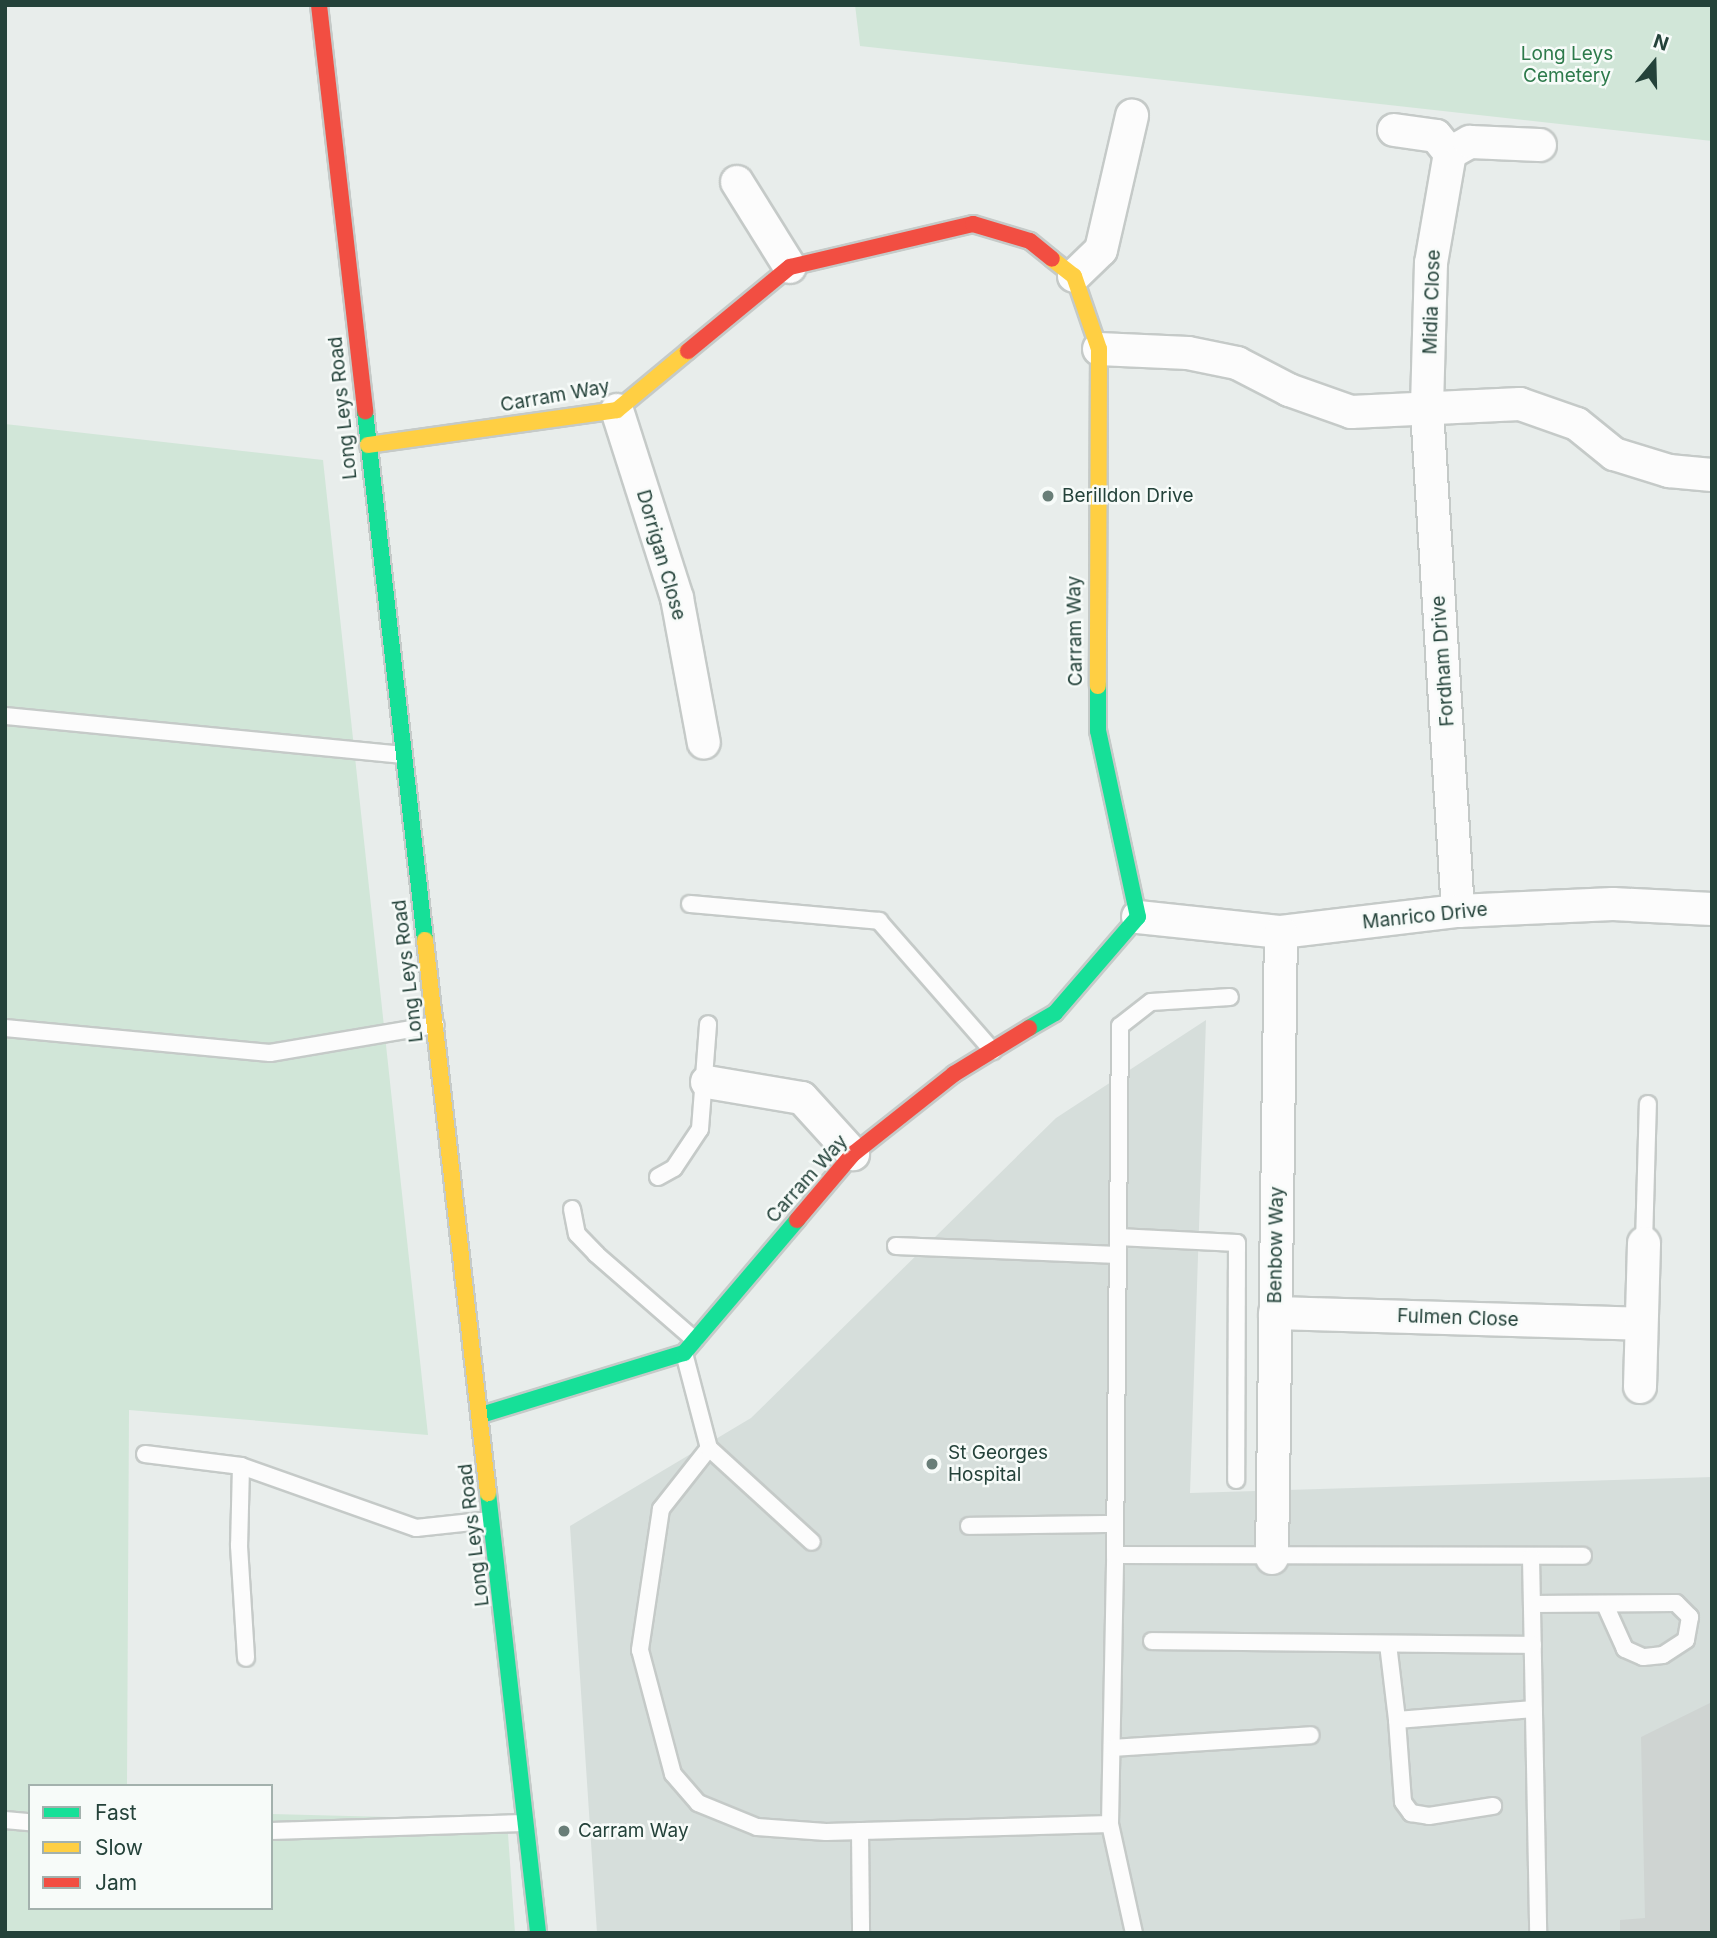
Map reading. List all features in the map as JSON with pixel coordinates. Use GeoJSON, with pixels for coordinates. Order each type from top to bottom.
{"type":"FeatureCollection","features":[{"type":"Feature","properties":{"kind":"street","name":"Long Leys Road"},"geometry":{"type":"LineString","coordinates":[[319,5],[528,1823],[538,1933]]}},
{"type":"Feature","properties":{"kind":"street"},"geometry":{"type":"LineString","coordinates":[[1074,276],[1101,250],[1132,116]]}},
{"type":"Feature","properties":{"kind":"street"},"geometry":{"type":"LineString","coordinates":[[1394,130],[1436,136],[1450,153],[1470,142],[1539,145]]}},
{"type":"Feature","properties":{"kind":"street","name":"Midia Close"},"geometry":{"type":"LineString","coordinates":[[1427,410],[1430,263],[1450,153]]}},
{"type":"Feature","properties":{"kind":"street"},"geometry":{"type":"LineString","coordinates":[[737,182],[790,267]]}},
{"type":"Feature","properties":{"kind":"street","name":"Carram Way"},"geometry":{"type":"LineString","coordinates":[[368,445],[617,410],[790,267],[973,224],[1030,241],[1074,276],[1099,349],[1098,731],[1138,918],[1055,1013],[993,1051],[853,1154],[684,1353]]}},
{"type":"Feature","properties":{"kind":"street"},"geometry":{"type":"LineString","coordinates":[[1099,349],[1188,354],[1237,363],[1289,390],[1351,412],[1520,404],[1577,424],[1614,454],[1670,471],[1712,475]]}},
{"type":"Feature","properties":{"kind":"street","name":"Dorrigan Close"},"geometry":{"type":"LineString","coordinates":[[617,410],[677,598],[704,743]]}},
{"type":"Feature","properties":{"kind":"street","name":"Fordham Drive"},"geometry":{"type":"LineString","coordinates":[[1427,410],[1458,911]]}},
{"type":"Feature","properties":{"kind":"street","name":"Manrico Drive"},"geometry":{"type":"LineString","coordinates":[[1138,918],[1281,932],[1458,911],[1613,904],[1712,909]]}},
{"type":"Feature","properties":{"kind":"street","name":"Benbow Way"},"geometry":{"type":"LineString","coordinates":[[1272,1558],[1281,932]]}},
{"type":"Feature","properties":{"kind":"street"},"geometry":{"type":"LineString","coordinates":[[707,1082],[802,1098],[853,1154]]}},
{"type":"Feature","properties":{"kind":"street"},"geometry":{"type":"LineString","coordinates":[[1640,1387],[1644,1243]]}},
{"type":"Feature","properties":{"kind":"street","name":"Fulmen Close"},"geometry":{"type":"LineString","coordinates":[[1275,1313],[1641,1324]]}},
{"type":"Feature","properties":{"kind":"street"},"geometry":{"type":"LineString","coordinates":[[481,1415],[684,1353]]}},
{"type":"Feature","properties":{"kind":"lane"},"geometry":{"type":"LineString","coordinates":[[5,716],[404,755]]}},
{"type":"Feature","properties":{"kind":"lane"},"geometry":{"type":"LineString","coordinates":[[690,904],[879,921],[993,1051]]}},
{"type":"Feature","properties":{"kind":"lane"},"geometry":{"type":"LineString","coordinates":[[1134,1933],[1110,1825],[1120,1026],[1151,1002],[1230,997]]}},
{"type":"Feature","properties":{"kind":"lane"},"geometry":{"type":"LineString","coordinates":[[658,1177],[694,1144],[707,1082],[708,1024]]}},
{"type":"Feature","properties":{"kind":"lane"},"geometry":{"type":"LineString","coordinates":[[5,1028],[270,1053],[436,1025]]}},
{"type":"Feature","properties":{"kind":"lane"},"geometry":{"type":"LineString","coordinates":[[1644,1243],[1648,1104]]}},
{"type":"Feature","properties":{"kind":"lane"},"geometry":{"type":"LineString","coordinates":[[572,1209],[577,1234],[596,1254],[695,1340]]}},
{"type":"Feature","properties":{"kind":"lane"},"geometry":{"type":"LineString","coordinates":[[1118,1237],[1237,1243],[1236,1480]]}},
{"type":"Feature","properties":{"kind":"lane"},"geometry":{"type":"LineString","coordinates":[[896,1246],[1118,1255]]}},
{"type":"Feature","properties":{"kind":"lane"},"geometry":{"type":"LineString","coordinates":[[684,1353],[709,1448],[812,1542]]}},
{"type":"Feature","properties":{"kind":"lane"},"geometry":{"type":"LineString","coordinates":[[709,1448],[661,1509],[641,1626],[640,1650],[673,1774],[698,1803],[757,1827],[860,1831],[1110,1825]]}},
{"type":"Feature","properties":{"kind":"lane"},"geometry":{"type":"LineString","coordinates":[[145,1454],[241,1466],[416,1528],[493,1520]]}},
{"type":"Feature","properties":{"kind":"lane"},"geometry":{"type":"LineString","coordinates":[[241,1466],[239,1546],[246,1658]]}},
{"type":"Feature","properties":{"kind":"lane"},"geometry":{"type":"LineString","coordinates":[[969,1527],[1115,1524]]}},
{"type":"Feature","properties":{"kind":"lane"},"geometry":{"type":"LineString","coordinates":[[1115,1555],[1272,1558],[1583,1556]]}},
{"type":"Feature","properties":{"kind":"lane"},"geometry":{"type":"LineString","coordinates":[[1531,1557],[1538,1933]]}},
{"type":"Feature","properties":{"kind":"lane"},"geometry":{"type":"LineString","coordinates":[[1532,1604],[1606,1606],[1676,1603],[1690,1616],[1686,1640],[1663,1655],[1643,1657],[1625,1649],[1606,1606]]}},
{"type":"Feature","properties":{"kind":"lane"},"geometry":{"type":"LineString","coordinates":[[1152,1641],[1533,1645]]}},
{"type":"Feature","properties":{"kind":"lane"},"geometry":{"type":"LineString","coordinates":[[1388,1644],[1403,1802],[1411,1813],[1429,1816],[1493,1806]]}},
{"type":"Feature","properties":{"kind":"lane"},"geometry":{"type":"LineString","coordinates":[[1397,1720],[1534,1709]]}},
{"type":"Feature","properties":{"kind":"lane"},"geometry":{"type":"LineString","coordinates":[[1112,1748],[1311,1735]]}},
{"type":"Feature","properties":{"kind":"lane"},"geometry":{"type":"LineString","coordinates":[[5,1820],[28,1822]]}},
{"type":"Feature","properties":{"kind":"lane"},"geometry":{"type":"LineString","coordinates":[[273,1831],[528,1823]]}},
{"type":"Feature","properties":{"kind":"lane"},"geometry":{"type":"LineString","coordinates":[[860,1831],[861,1933]]}},
{"type":"Feature","properties":{"kind":"shaded area","name":"St Georges Hospital"},"geometry":{"type":"Polygon","coordinates":[[[1206,1020],[1190,1493],[1712,1477],[1712,1933],[597,1933],[570,1526],[751,1418],[1056,1118],[1206,1020]]]}},
{"type":"Feature","properties":{"kind":"green space","name":"Long Leys Cemetery"},"geometry":{"type":"Polygon","coordinates":[[[855,5],[1712,5],[1712,141],[860,46],[855,5]]]}},
{"type":"Feature","properties":{"kind":"green space"},"geometry":{"type":"Polygon","coordinates":[[[5,424],[323,460],[428,1435],[129,1410],[127,1784],[28,1784],[28,1910],[273,1910],[273,1814],[507,1820],[515,1933],[5,1933],[5,424]]]}},
{"type":"Feature","properties":{"kind":"building"},"geometry":{"type":"Polygon","coordinates":[[[1712,1702],[1712,1933],[1620,1933],[1620,1920],[1645,1918],[1641,1737],[1712,1702]]]}},
{"type":"Feature","properties":{"kind":"traffic: fast"},"geometry":{"type":"LineString","coordinates":[[365,411],[425,940]]}},
{"type":"Feature","properties":{"kind":"traffic: fast"},"geometry":{"type":"LineString","coordinates":[[1029,1028],[1055,1013],[1138,917],[1098,731],[1098,686]]}},
{"type":"Feature","properties":{"kind":"traffic: fast"},"geometry":{"type":"LineString","coordinates":[[481,1415],[684,1353],[797,1220]]}},
{"type":"Feature","properties":{"kind":"traffic: fast"},"geometry":{"type":"LineString","coordinates":[[488,1493],[538,1933]]}},
{"type":"Feature","properties":{"kind":"traffic: slow"},"geometry":{"type":"LineString","coordinates":[[1052,259],[1074,276],[1099,349],[1098,686]]}},
{"type":"Feature","properties":{"kind":"traffic: slow"},"geometry":{"type":"LineString","coordinates":[[368,445],[617,410],[688,351]]}},
{"type":"Feature","properties":{"kind":"traffic: slow"},"geometry":{"type":"LineString","coordinates":[[425,940],[488,1493]]}},
{"type":"Feature","properties":{"kind":"traffic: jam"},"geometry":{"type":"LineString","coordinates":[[319,5],[365,411]]}},
{"type":"Feature","properties":{"kind":"traffic: jam"},"geometry":{"type":"LineString","coordinates":[[688,351],[790,267],[973,224],[1030,241],[1052,259]]}},
{"type":"Feature","properties":{"kind":"traffic: jam"},"geometry":{"type":"LineString","coordinates":[[797,1220],[853,1154],[954,1074],[1029,1028]]}},
{"type":"Feature","properties":{"kind":"place","name":"Berilldon Drive"},"geometry":{"type":"Point","coordinates":[1048,496]}},
{"type":"Feature","properties":{"kind":"place","name":"St Georges Hospital"},"geometry":{"type":"Point","coordinates":[932,1464]}},
{"type":"Feature","properties":{"kind":"place","name":"Carram Way"},"geometry":{"type":"Point","coordinates":[564,1831]}}]}
